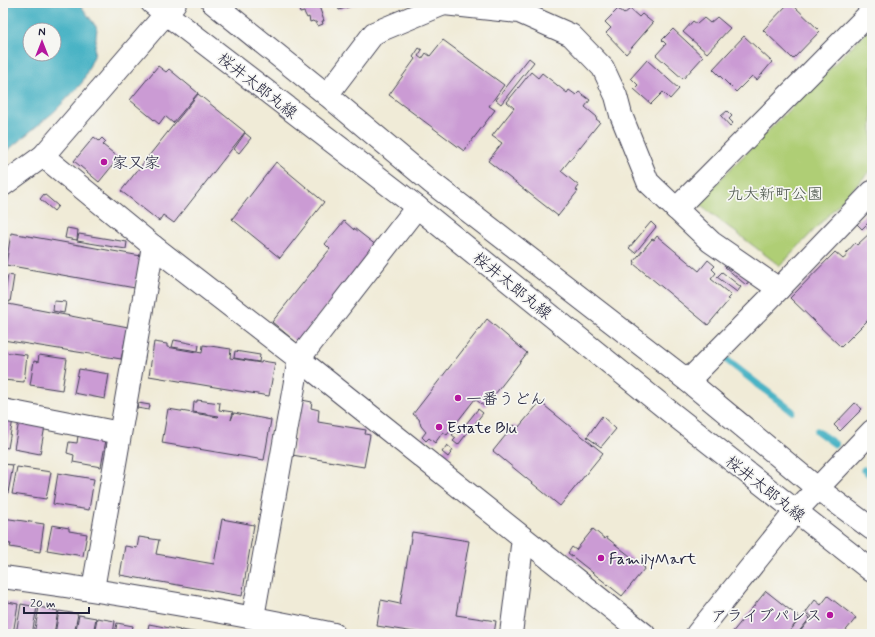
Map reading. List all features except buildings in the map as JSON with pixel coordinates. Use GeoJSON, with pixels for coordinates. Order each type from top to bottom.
{"type":"FeatureCollection","features":[{"type":"Feature","properties":{"kind":"street","name":"桜井太郎丸線"},"geometry":{"type":"LineString","coordinates":[[213,3],[327,95],[432,183],[688,381],[817,488],[872,529]]}},
{"type":"Feature","properties":{"kind":"street"},"geometry":{"type":"LineString","coordinates":[[327,95],[374,33],[445,3],[519,12],[571,35],[603,68],[616,96],[621,115],[648,182],[711,242],[778,289]]}},
{"type":"Feature","properties":{"kind":"street","name":"桜井太郎丸線"},"geometry":{"type":"LineString","coordinates":[[164,7],[417,207],[669,411],[872,571]]}},
{"type":"Feature","properties":{"kind":"street"},"geometry":{"type":"LineString","coordinates":[[3,184],[43,156],[164,7]]}},
{"type":"Feature","properties":{"kind":"street"},"geometry":{"type":"LineString","coordinates":[[676,209],[872,11]]}},
{"type":"Feature","properties":{"kind":"street"},"geometry":{"type":"LineString","coordinates":[[43,156],[153,246],[298,359],[644,634]]}},
{"type":"Feature","properties":{"kind":"street"},"geometry":{"type":"LineString","coordinates":[[688,381],[872,192]]}},
{"type":"Feature","properties":{"kind":"street"},"geometry":{"type":"LineString","coordinates":[[253,617],[298,359],[417,207]]}},
{"type":"Feature","properties":{"kind":"street"},"geometry":{"type":"LineString","coordinates":[[93,589],[153,246]]}},
{"type":"Feature","properties":{"kind":"street"},"geometry":{"type":"LineString","coordinates":[[3,410],[120,433]]}},
{"type":"Feature","properties":{"kind":"street"},"geometry":{"type":"LineString","coordinates":[[697,634],[796,511],[872,431]]}},
{"type":"Feature","properties":{"kind":"street"},"geometry":{"type":"LineString","coordinates":[[511,634],[523,538]]}},
{"type":"Feature","properties":{"kind":"street"},"geometry":{"type":"LineString","coordinates":[[3,577],[93,589],[253,617],[334,634]]}},
{"type":"Feature","properties":{"kind":"green space","name":"九大新町公園"},"geometry":{"type":"Polygon","coordinates":[[[872,26],[872,169],[780,266],[697,203],[872,26]]]}},
{"type":"Feature","properties":{"kind":"water"},"geometry":{"type":"Polygon","coordinates":[[[3,3],[79,3],[97,28],[94,56],[82,83],[55,111],[3,154],[3,3]]]}},
{"type":"Feature","properties":{"kind":"waterway"},"geometry":{"type":"LineString","coordinates":[[728,361],[792,411]]}},
{"type":"Feature","properties":{"kind":"waterway"},"geometry":{"type":"LineString","coordinates":[[817,431],[835,444]]}},
{"type":"Feature","properties":{"kind":"waterway"},"geometry":{"type":"LineString","coordinates":[[864,470],[872,476]]}},
{"type":"Feature","properties":{"kind":"place","name":"家又家"},"geometry":{"type":"Point","coordinates":[104,162]}},
{"type":"Feature","properties":{"kind":"place","name":"一番うどん"},"geometry":{"type":"Point","coordinates":[458,398]}},
{"type":"Feature","properties":{"kind":"place","name":"Estate Blu"},"geometry":{"type":"Point","coordinates":[439,427]}},
{"type":"Feature","properties":{"kind":"place","name":"FamilyMart"},"geometry":{"type":"Point","coordinates":[601,558]}},
{"type":"Feature","properties":{"kind":"place","name":"アライブパレス"},"geometry":{"type":"Point","coordinates":[830,615]}}]}
